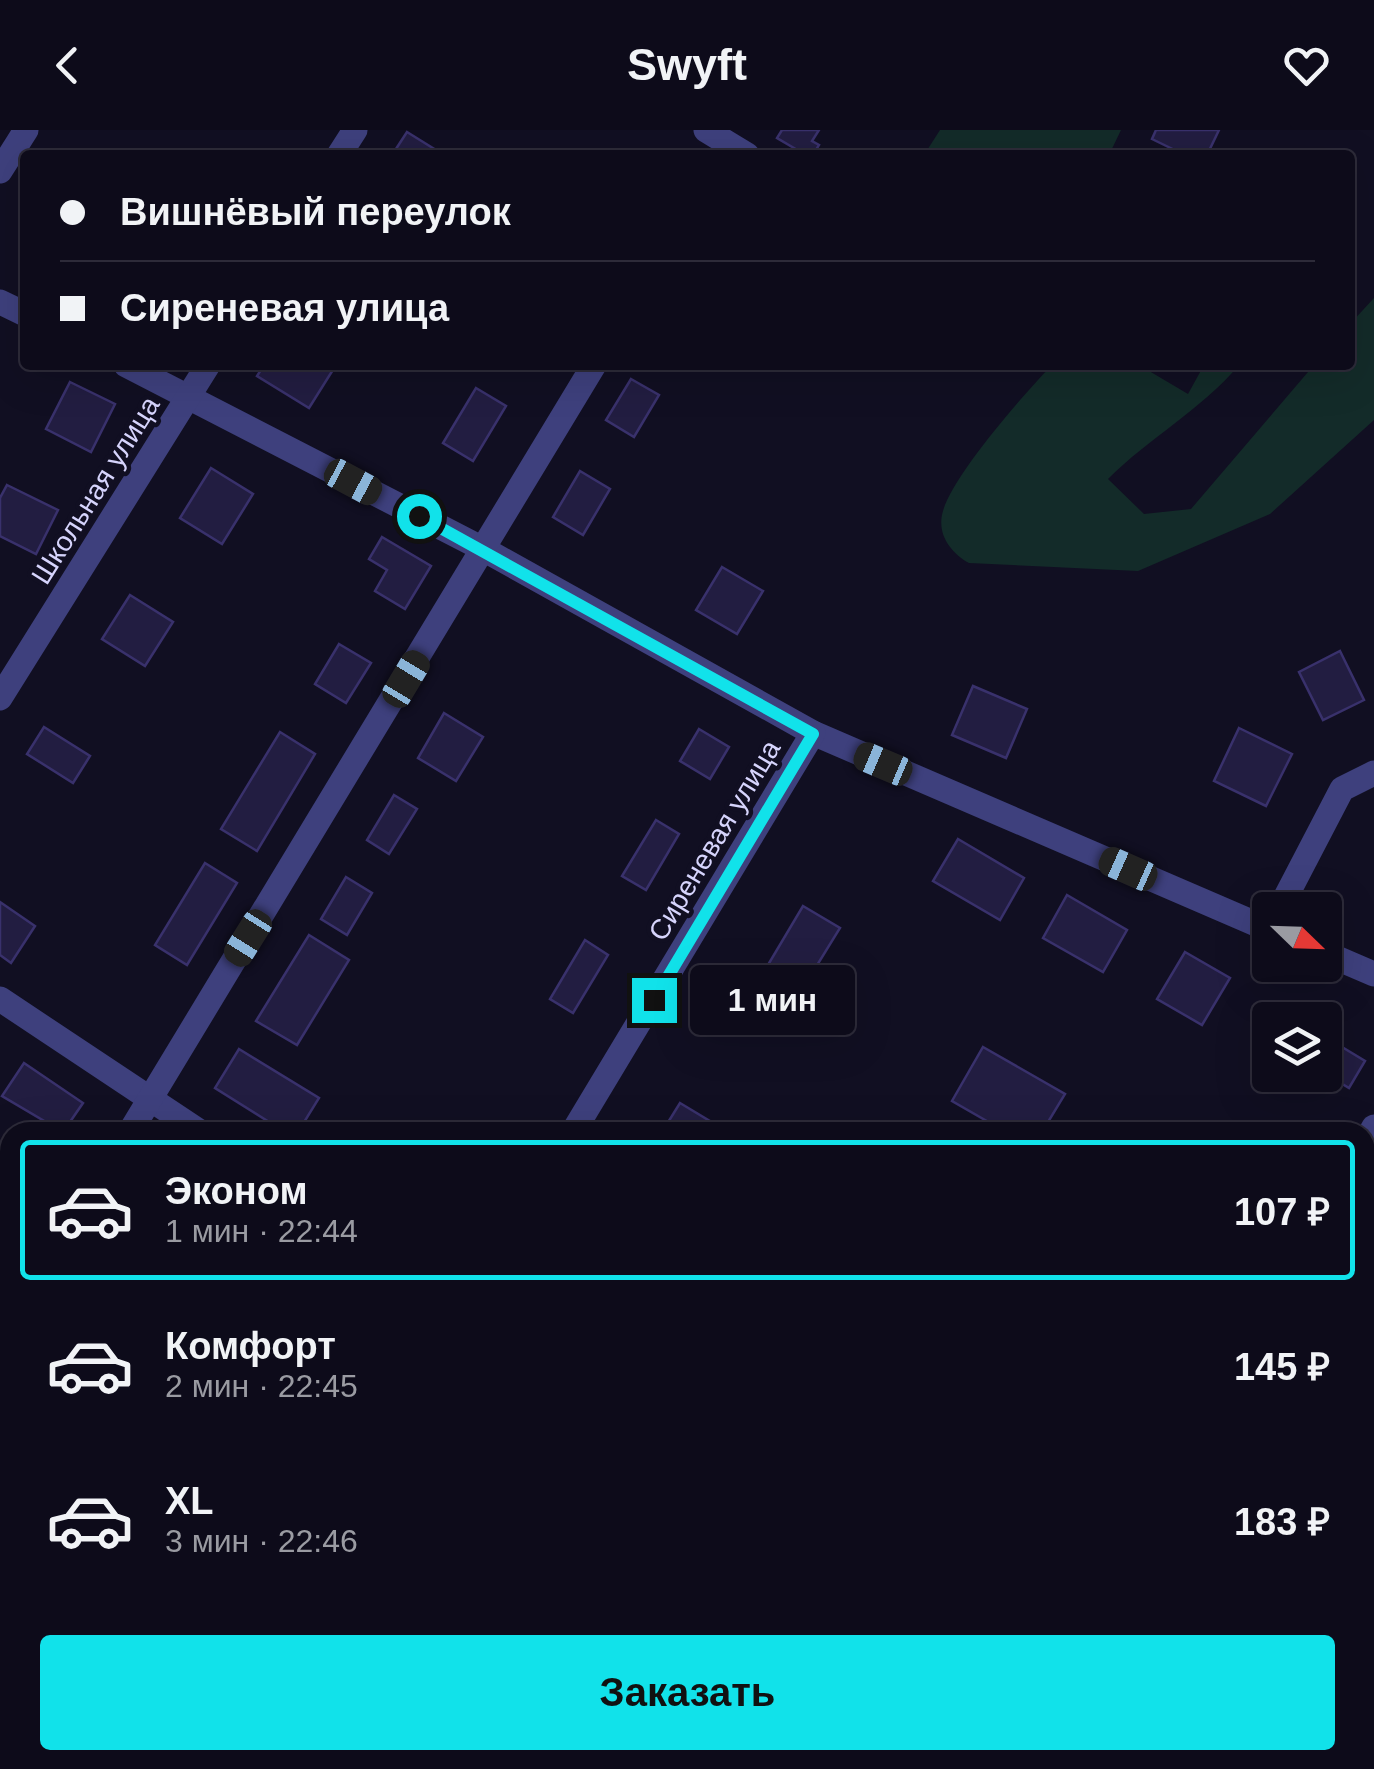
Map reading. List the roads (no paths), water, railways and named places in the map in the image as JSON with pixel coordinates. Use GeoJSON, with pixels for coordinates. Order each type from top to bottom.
{"type":"FeatureCollection","features":[{"type":"Feature","properties":{"kind":"street"},"geometry":{"type":"LineString","coordinates":[[0,171],[26,130]]}},
{"type":"Feature","properties":{"kind":"street"},"geometry":{"type":"LineString","coordinates":[[136,370],[484,550],[813,734],[1252,916]]}},
{"type":"Feature","properties":{"kind":"street","name":"Школьная улица"},"geometry":{"type":"LineString","coordinates":[[0,698],[205,370]]}},
{"type":"Feature","properties":{"kind":"street"},"geometry":{"type":"LineString","coordinates":[[136,1122],[591,370]]}},
{"type":"Feature","properties":{"kind":"street","name":"Сиреневая улица"},"geometry":{"type":"LineString","coordinates":[[580,1122],[813,734]]}},
{"type":"Feature","properties":{"kind":"street"},"geometry":{"type":"LineString","coordinates":[[1289,892],[1342,789],[1374,773]]}},
{"type":"Feature","properties":{"kind":"street"},"geometry":{"type":"LineString","coordinates":[[1342,961],[1374,974]]}},
{"type":"Feature","properties":{"kind":"street"},"geometry":{"type":"LineString","coordinates":[[0,999],[184,1122]]}}]}
